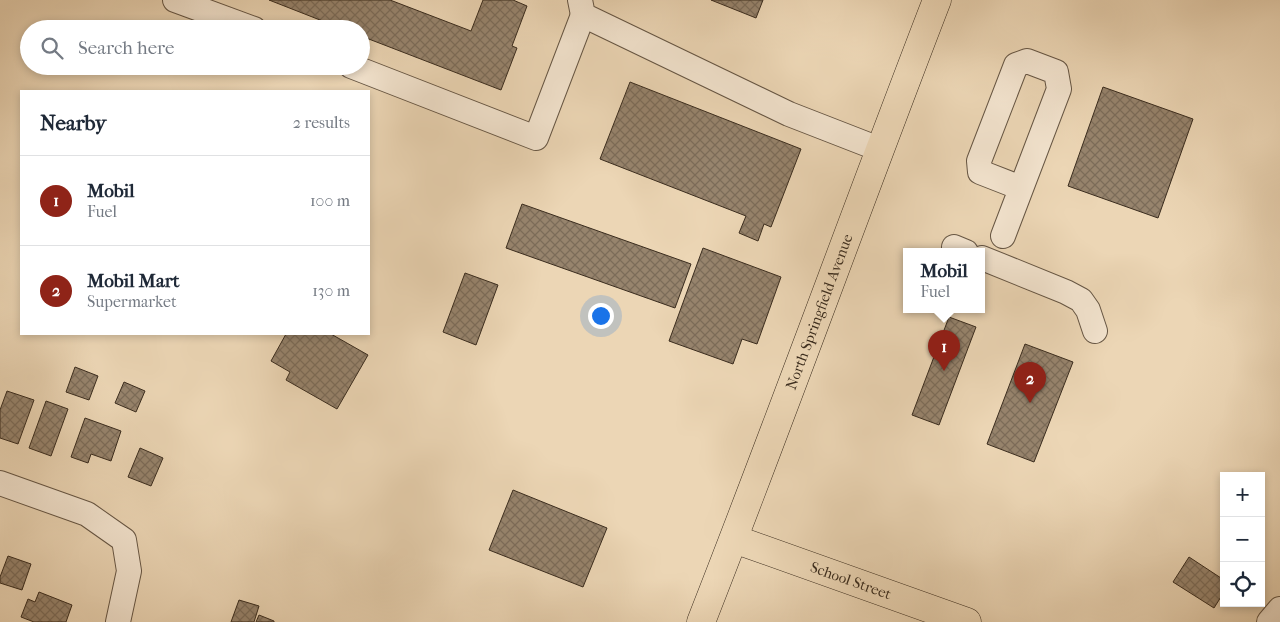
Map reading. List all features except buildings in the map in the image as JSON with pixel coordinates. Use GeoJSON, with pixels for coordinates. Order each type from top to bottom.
{"type":"FeatureCollection","features":[{"type":"Feature","properties":{"kind":"main road","name":"North Springfield Avenue"},"geometry":{"type":"LineString","coordinates":[[701,622],[937,0]]}},
{"type":"Feature","properties":{"kind":"main road","name":"School Street"},"geometry":{"type":"LineString","coordinates":[[734,538],[967,622]]}},
{"type":"Feature","properties":{"kind":"street"},"geometry":{"type":"LineString","coordinates":[[175,0],[229,20]]}},
{"type":"Feature","properties":{"kind":"street"},"geometry":{"type":"LineString","coordinates":[[370,73],[536,138],[582,7],[789,114],[879,149]]}},
{"type":"Feature","properties":{"kind":"street"},"geometry":{"type":"LineString","coordinates":[[1003,236],[1022,188],[1059,89],[1056,72],[1027,60],[1016,65],[979,161],[980,172],[1022,188]]}},
{"type":"Feature","properties":{"kind":"street"},"geometry":{"type":"LineString","coordinates":[[985,259],[1081,300],[1088,310],[1095,330]]}},
{"type":"Feature","properties":{"kind":"street"},"geometry":{"type":"LineString","coordinates":[[0,483],[87,514],[124,540],[129,571],[118,622]]}},
{"type":"Feature","properties":{"kind":"street"},"geometry":{"type":"LineString","coordinates":[[1269,622],[1280,609]]}},
{"type":"Feature","properties":{"kind":"place","name":"Mobil"},"geometry":{"type":"Point","coordinates":[944,371]}},
{"type":"Feature","properties":{"kind":"place","name":"Mobil Mart"},"geometry":{"type":"Point","coordinates":[1030,403]}}]}
